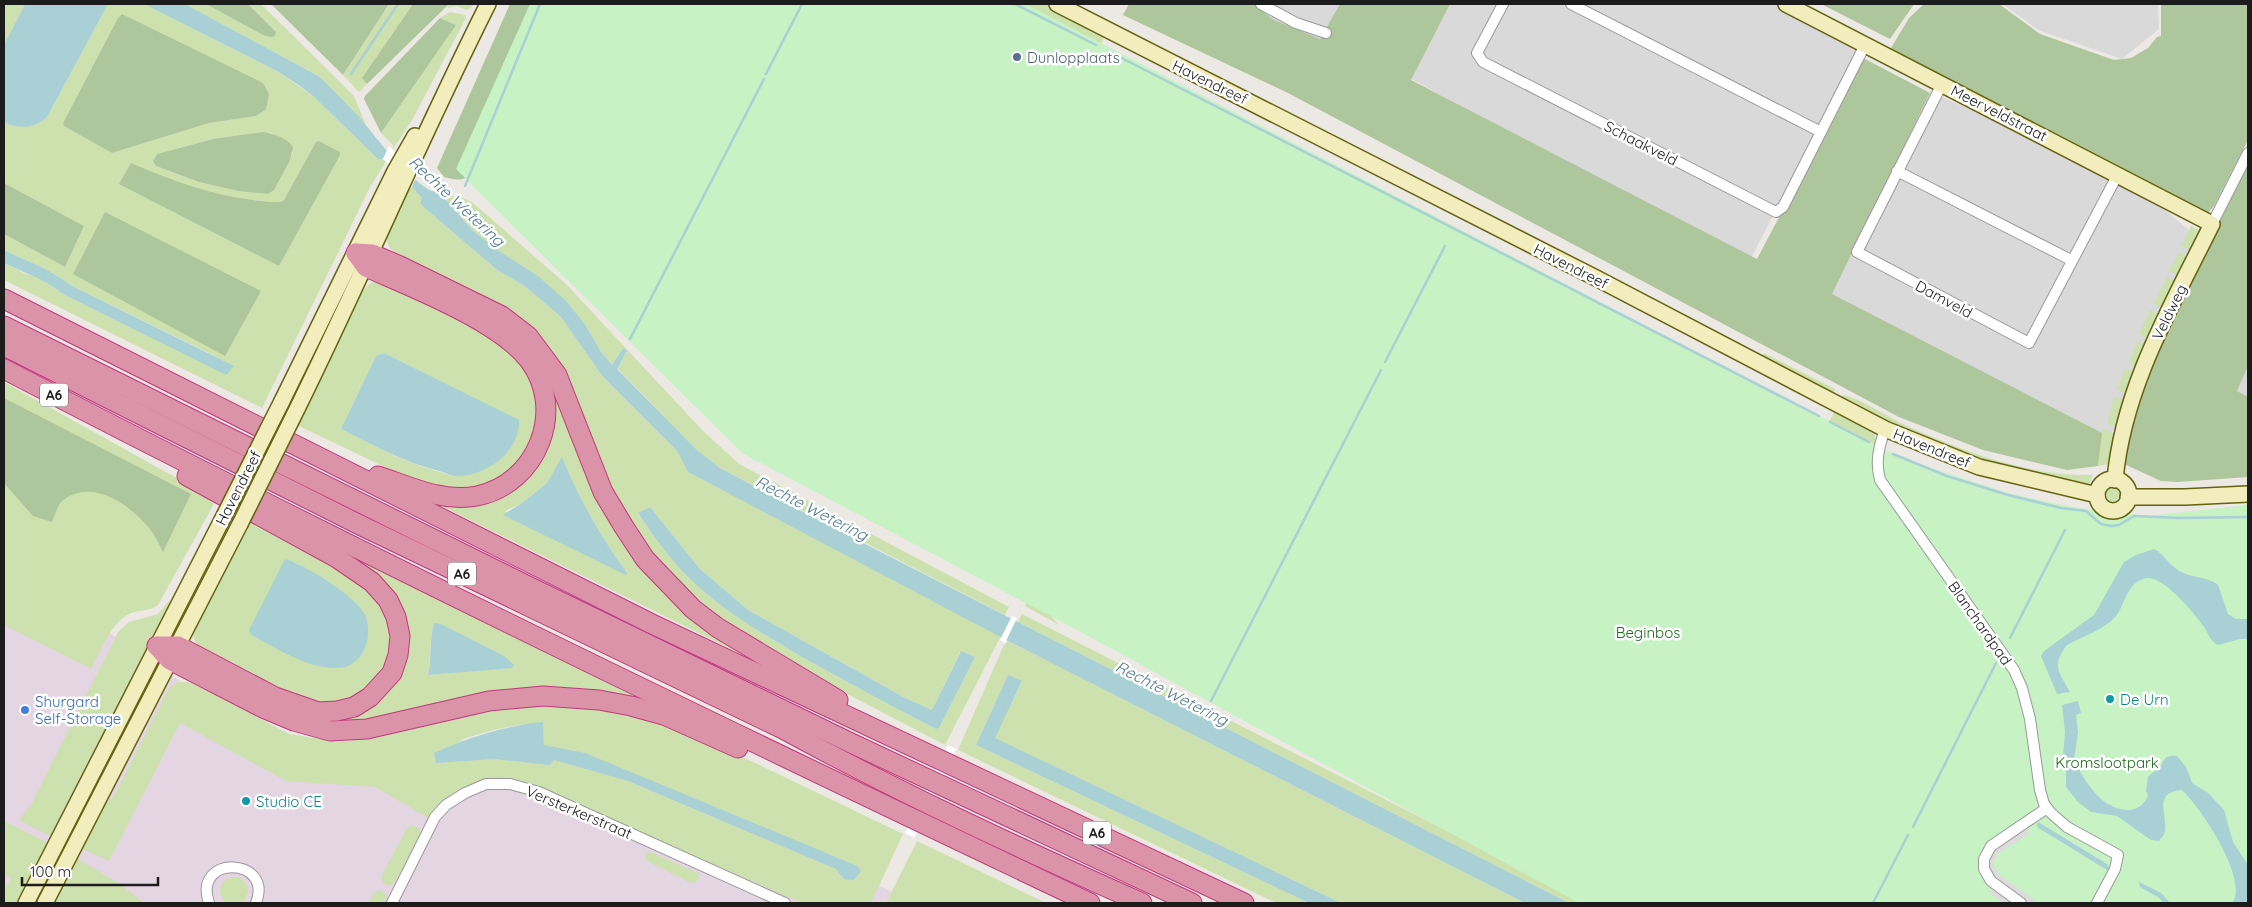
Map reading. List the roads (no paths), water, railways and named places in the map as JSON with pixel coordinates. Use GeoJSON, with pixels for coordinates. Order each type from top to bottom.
{"type":"FeatureCollection","features":[{"type":"Feature","properties":{"kind":"highway","name":"A6"},"geometry":{"type":"LineString","coordinates":[[324,460],[442,497],[476,496],[505,485],[528,464],[537,451],[546,422],[544,394],[540,378],[530,361],[516,346],[476,320],[364,258]]}},
{"type":"Feature","properties":{"kind":"highway","name":"A6"},"geometry":{"type":"LineString","coordinates":[[364,258],[502,316],[528,336],[556,375],[603,492],[645,559],[693,608],[718,628],[826,692],[879,730]]}},
{"type":"Feature","properties":{"kind":"highway","name":"A6"},"geometry":{"type":"LineString","coordinates":[[4,299],[652,624],[1244,903]]}},
{"type":"Feature","properties":{"kind":"highway","name":"A6"},"geometry":{"type":"LineString","coordinates":[[4,326],[486,566],[936,780]]}},
{"type":"Feature","properties":{"kind":"highway","name":"A6"},"geometry":{"type":"LineString","coordinates":[[4,346],[349,520],[783,729],[847,764],[1142,903]]}},
{"type":"Feature","properties":{"kind":"highway","name":"A6"},"geometry":{"type":"LineString","coordinates":[[4,369],[105,421],[854,791],[1090,903]]}},
{"type":"Feature","properties":{"kind":"highway","name":"A6"},"geometry":{"type":"LineString","coordinates":[[105,421],[188,476],[355,570],[372,582],[388,600],[396,617],[400,636],[392,673],[381,687],[370,697],[354,706],[337,711],[318,712],[275,697],[174,653]]}},
{"type":"Feature","properties":{"kind":"highway","name":"A6"},"geometry":{"type":"LineString","coordinates":[[652,624],[936,780],[1192,903]]}},
{"type":"Feature","properties":{"kind":"highway"},"geometry":{"type":"LineString","coordinates":[[157,646],[174,653]]}},
{"type":"Feature","properties":{"kind":"highway","name":"A6"},"geometry":{"type":"LineString","coordinates":[[174,653],[263,708],[294,721],[330,731],[367,729],[489,701],[543,696],[599,700],[664,715],[780,766],[854,791]]}},
{"type":"Feature","properties":{"kind":"street","name":"Havendreef"},"geometry":{"type":"LineString","coordinates":[[45,903],[297,409],[403,169],[488,4]]}},
{"type":"Feature","properties":{"kind":"street","name":"Havendreef"},"geometry":{"type":"LineString","coordinates":[[1057,4],[1596,278],[1885,428],[1979,467],[2097,494]]}},
{"type":"Feature","properties":{"kind":"street"},"geometry":{"type":"LineString","coordinates":[[1261,4],[1296,23],[1326,33]]}},
{"type":"Feature","properties":{"kind":"street","name":"Schaakveld"},"geometry":{"type":"LineString","coordinates":[[1503,4],[1477,52],[1483,62],[1776,212],[1783,207],[1864,45]]}},
{"type":"Feature","properties":{"kind":"street"},"geometry":{"type":"LineString","coordinates":[[1571,4],[1821,132]]}},
{"type":"Feature","properties":{"kind":"street","name":"Meerveldstraat"},"geometry":{"type":"LineString","coordinates":[[1786,4],[2212,224]]}},
{"type":"Feature","properties":{"kind":"street","name":"Damveld"},"geometry":{"type":"LineString","coordinates":[[1942,84],[1857,252],[2029,343],[2071,260],[2118,174]]}},
{"type":"Feature","properties":{"kind":"street","name":"Veldweg"},"geometry":{"type":"LineString","coordinates":[[2115,480],[2125,425],[2140,378],[2167,314],[2248,152]]}},
{"type":"Feature","properties":{"kind":"street"},"geometry":{"type":"LineString","coordinates":[[1897,172],[2071,260]]}},
{"type":"Feature","properties":{"kind":"street","name":"Havendreef"},"geometry":{"type":"LineString","coordinates":[[26,903],[282,401],[364,258]]}},
{"type":"Feature","properties":{"kind":"street","name":"Blanchardpad"},"geometry":{"type":"LineString","coordinates":[[1885,428],[1877,454],[1880,480],[2014,670],[2027,706],[2040,790],[2047,808],[2067,827],[2118,855],[2115,869],[2098,903]]}},
{"type":"Feature","properties":{"kind":"street"},"geometry":{"type":"LineString","coordinates":[[2110,480],[2115,480],[2123,484],[2128,497],[2124,506],[2114,511],[2100,505],[2097,494],[2101,485],[2110,480]]}},
{"type":"Feature","properties":{"kind":"street"},"geometry":{"type":"LineString","coordinates":[[2128,497],[2185,498],[2248,494]]}},
{"type":"Feature","properties":{"kind":"street","name":"Versterkerstraat"},"geometry":{"type":"LineString","coordinates":[[392,903],[435,817],[446,805],[465,793],[486,784],[510,784],[540,792],[785,903]]}},
{"type":"Feature","properties":{"kind":"street"},"geometry":{"type":"LineString","coordinates":[[2022,903],[1991,881],[1986,874],[1984,860],[1991,846],[2047,808]]}},
{"type":"Feature","properties":{"kind":"street"},"geometry":{"type":"LineString","coordinates":[[209,903],[208,884],[212,876],[228,866],[246,870],[253,877],[258,890],[256,903]]}},
{"type":"Feature","properties":{"kind":"water"},"geometry":{"type":"Polygon","coordinates":[[[25,4],[108,4],[47,117],[32,126],[21,127],[4,122],[4,45],[25,4]]]}},
{"type":"Feature","properties":{"kind":"water"},"geometry":{"type":"Polygon","coordinates":[[[144,4],[185,4],[320,77],[360,118],[386,150],[419,183],[429,190],[441,194],[472,230],[497,250],[538,276],[567,302],[586,326],[601,352],[612,365],[623,348],[627,351],[617,369],[697,450],[720,468],[820,521],[1569,903],[1525,903],[1008,641],[688,472],[677,451],[603,377],[561,317],[526,287],[496,269],[420,204],[422,198],[387,160],[383,158],[379,160],[313,96],[277,71],[144,4]]]}},
{"type":"Feature","properties":{"kind":"water"},"geometry":{"type":"Polygon","coordinates":[[[4,250],[46,270],[70,285],[234,366],[226,375],[61,293],[41,280],[4,263],[4,250]]]}},
{"type":"Feature","properties":{"kind":"water"},"geometry":{"type":"Polygon","coordinates":[[[386,354],[519,420],[515,440],[503,457],[486,469],[474,474],[454,476],[401,458],[341,429],[376,356],[386,354]]]}},
{"type":"Feature","properties":{"kind":"water"},"geometry":{"type":"Polygon","coordinates":[[[562,457],[583,503],[627,573],[626,575],[503,515],[547,483],[562,457]]]}},
{"type":"Feature","properties":{"kind":"water"},"geometry":{"type":"Polygon","coordinates":[[[650,507],[700,569],[748,610],[905,698],[932,710],[961,651],[975,657],[939,728],[936,729],[802,657],[773,640],[716,601],[690,579],[650,531],[638,513],[650,507]]]}},
{"type":"Feature","properties":{"kind":"water"},"geometry":{"type":"Polygon","coordinates":[[[2154,549],[2183,573],[2218,585],[2228,614],[2236,619],[2248,619],[2248,639],[2240,639],[2218,645],[2211,639],[2200,621],[2170,589],[2154,579],[2140,580],[2131,588],[2116,616],[2111,621],[2067,645],[2059,658],[2058,669],[2070,692],[2057,694],[2041,656],[2044,651],[2094,615],[2124,562],[2136,555],[2154,549]]]}},
{"type":"Feature","properties":{"kind":"water"},"geometry":{"type":"Polygon","coordinates":[[[285,559],[304,567],[329,582],[352,599],[365,615],[368,629],[367,643],[361,656],[355,662],[339,668],[313,665],[251,635],[249,630],[285,559]]]}},
{"type":"Feature","properties":{"kind":"water"},"geometry":{"type":"Polygon","coordinates":[[[434,623],[441,624],[504,656],[514,665],[512,668],[428,675],[434,623]]]}},
{"type":"Feature","properties":{"kind":"water"},"geometry":{"type":"Polygon","coordinates":[[[1008,675],[1022,681],[995,738],[1341,903],[1309,903],[976,745],[1008,675]]]}},
{"type":"Feature","properties":{"kind":"water"},"geometry":{"type":"Polygon","coordinates":[[[2078,701],[2081,713],[2076,715],[2078,733],[2074,760],[2088,785],[2108,804],[2130,810],[2142,805],[2148,796],[2146,791],[2148,777],[2158,769],[2166,757],[2177,756],[2186,767],[2192,783],[2208,793],[2224,810],[2233,842],[2248,865],[2248,903],[2232,903],[2236,892],[2229,862],[2200,811],[2182,790],[2167,795],[2164,799],[2165,831],[2159,841],[2151,840],[2117,816],[2091,812],[2078,802],[2066,787],[2066,769],[2063,757],[2065,732],[2062,705],[2078,701]]]}},
{"type":"Feature","properties":{"kind":"water"},"geometry":{"type":"Polygon","coordinates":[[[543,722],[544,745],[585,753],[857,866],[861,871],[854,880],[844,879],[836,869],[628,781],[554,760],[550,765],[494,759],[436,763],[434,753],[461,742],[501,729],[543,722]]]}},
{"type":"Feature","properties":{"kind":"water"},"geometry":{"type":"Polygon","coordinates":[[[2038,822],[2107,864],[2109,868],[2107,870],[2037,827],[2038,822]]]}},
{"type":"Feature","properties":{"kind":"water"},"geometry":{"type":"Polygon","coordinates":[[[2139,882],[2161,893],[2170,903],[2164,903],[2158,897],[2140,887],[2139,882]]]}},
{"type":"Feature","properties":{"kind":"waterway"},"geometry":{"type":"LineString","coordinates":[[351,74],[398,4]]}},
{"type":"Feature","properties":{"kind":"waterway","name":"Rechte Wetering"},"geometry":{"type":"LineString","coordinates":[[465,186],[540,4]]}},
{"type":"Feature","properties":{"kind":"waterway"},"geometry":{"type":"LineString","coordinates":[[766,74],[802,4]]}},
{"type":"Feature","properties":{"kind":"waterway"},"geometry":{"type":"LineString","coordinates":[[1015,4],[1096,45]]}},
{"type":"Feature","properties":{"kind":"waterway"},"geometry":{"type":"LineString","coordinates":[[1108,51],[1819,416]]}},
{"type":"Feature","properties":{"kind":"waterway"},"geometry":{"type":"LineString","coordinates":[[630,339],[764,79]]}},
{"type":"Feature","properties":{"kind":"waterway"},"geometry":{"type":"LineString","coordinates":[[1385,362],[1445,246]]}},
{"type":"Feature","properties":{"kind":"waterway","name":"Rechte Wetering"},"geometry":{"type":"LineString","coordinates":[[1211,701],[1381,370]]}},
{"type":"Feature","properties":{"kind":"waterway"},"geometry":{"type":"LineString","coordinates":[[1830,422],[1869,442]]}},
{"type":"Feature","properties":{"kind":"waterway"},"geometry":{"type":"LineString","coordinates":[[1893,454],[1947,476],[2008,495],[2061,508],[2086,511],[2101,524],[2111,526],[2119,525],[2134,516],[2179,518],[2248,517]]}},
{"type":"Feature","properties":{"kind":"waterway"},"geometry":{"type":"LineString","coordinates":[[2010,638],[2065,530]]}},
{"type":"Feature","properties":{"kind":"waterway"},"geometry":{"type":"LineString","coordinates":[[1913,827],[1996,663]]}},
{"type":"Feature","properties":{"kind":"waterway"},"geometry":{"type":"LineString","coordinates":[[1873,903],[1908,835]]}},
{"type":"Feature","properties":{"kind":"place","name":"Dunlopplaats"},"geometry":{"type":"Point","coordinates":[1017,57]}},
{"type":"Feature","properties":{"kind":"place","name":"De Urn"},"geometry":{"type":"Point","coordinates":[2110,699]}},
{"type":"Feature","properties":{"kind":"place","name":"Shurgard Self-Storage"},"geometry":{"type":"Point","coordinates":[25,710]}},
{"type":"Feature","properties":{"kind":"place","name":"Studio CE"},"geometry":{"type":"Point","coordinates":[246,801]}},
{"type":"Feature","properties":{"kind":"park label","name":"Beginbos"},"geometry":{"type":"Point","coordinates":[1648,632]}},
{"type":"Feature","properties":{"kind":"park label","name":"Kromslootpark"},"geometry":{"type":"Point","coordinates":[2107,762]}}]}
